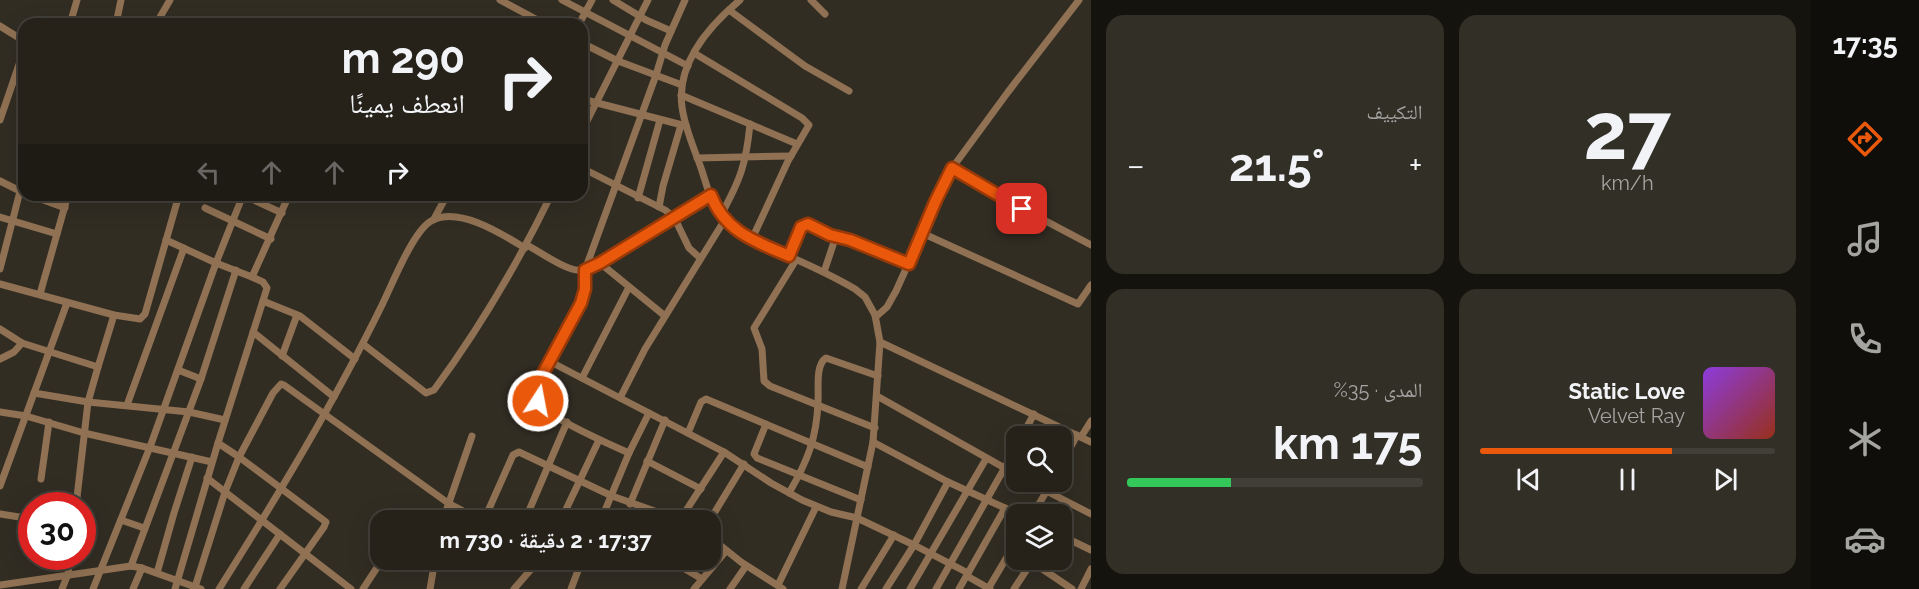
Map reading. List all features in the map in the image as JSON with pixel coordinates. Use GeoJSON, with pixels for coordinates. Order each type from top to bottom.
{"type":"FeatureCollection","features":[{"type":"Feature","properties":{"kind":"street"},"geometry":{"type":"LineString","coordinates":[[72,18],[77,0]]}},
{"type":"Feature","properties":{"kind":"street"},"geometry":{"type":"LineString","coordinates":[[118,18],[122,0]]}},
{"type":"Feature","properties":{"kind":"street"},"geometry":{"type":"LineString","coordinates":[[160,18],[170,0]]}},
{"type":"Feature","properties":{"kind":"street"},"geometry":{"type":"LineString","coordinates":[[500,0],[534,18]]}},
{"type":"Feature","properties":{"kind":"street"},"geometry":{"type":"LineString","coordinates":[[562,0],[688,66]]}},
{"type":"Feature","properties":{"kind":"street"},"geometry":{"type":"LineString","coordinates":[[582,18],[592,0]]}},
{"type":"Feature","properties":{"kind":"street"},"geometry":{"type":"LineString","coordinates":[[613,0],[671,31]]}},
{"type":"Feature","properties":{"kind":"street"},"geometry":{"type":"LineString","coordinates":[[588,119],[648,0]]}},
{"type":"Feature","properties":{"kind":"street"},"geometry":{"type":"LineString","coordinates":[[629,453],[599,440],[544,410],[538,401],[540,379],[581,303],[585,289],[585,270],[640,114],[685,0]]}},
{"type":"Feature","properties":{"kind":"street"},"geometry":{"type":"LineString","coordinates":[[740,0],[714,24],[694,53],[682,85],[683,126],[711,195],[722,218],[752,238],[855,289],[865,297],[876,315],[880,342],[873,442],[842,589]]}},
{"type":"Feature","properties":{"kind":"street"},"geometry":{"type":"LineString","coordinates":[[811,0],[825,14]]}},
{"type":"Feature","properties":{"kind":"street"},"geometry":{"type":"LineString","coordinates":[[876,315],[887,307],[952,168],[1079,0]]}},
{"type":"Feature","properties":{"kind":"street"},"geometry":{"type":"LineString","coordinates":[[729,10],[805,66],[849,91]]}},
{"type":"Feature","properties":{"kind":"street"},"geometry":{"type":"LineString","coordinates":[[0,27],[18,38]]}},
{"type":"Feature","properties":{"kind":"street"},"geometry":{"type":"LineString","coordinates":[[588,46],[618,61],[682,85]]}},
{"type":"Feature","properties":{"kind":"street"},"geometry":{"type":"LineString","coordinates":[[694,53],[807,121],[809,125],[797,144],[752,238]]}},
{"type":"Feature","properties":{"kind":"street"},"geometry":{"type":"LineString","coordinates":[[0,120],[18,68]]}},
{"type":"Feature","properties":{"kind":"street"},"geometry":{"type":"LineString","coordinates":[[681,95],[797,144]]}},
{"type":"Feature","properties":{"kind":"street"},"geometry":{"type":"LineString","coordinates":[[588,101],[683,126]]}},
{"type":"Feature","properties":{"kind":"street"},"geometry":{"type":"LineString","coordinates":[[638,198],[660,120]]}},
{"type":"Feature","properties":{"kind":"street"},"geometry":{"type":"LineString","coordinates":[[620,398],[722,218],[747,156],[750,124]]}},
{"type":"Feature","properties":{"kind":"street"},"geometry":{"type":"LineString","coordinates":[[659,207],[663,186],[683,126]]}},
{"type":"Feature","properties":{"kind":"street"},"geometry":{"type":"LineString","coordinates":[[697,158],[791,156]]}},
{"type":"Feature","properties":{"kind":"street"},"geometry":{"type":"LineString","coordinates":[[952,168],[1001,197],[1090,243]]}},
{"type":"Feature","properties":{"kind":"street"},"geometry":{"type":"LineString","coordinates":[[588,171],[674,217],[689,248],[700,258]]}},
{"type":"Feature","properties":{"kind":"street"},"geometry":{"type":"LineString","coordinates":[[0,181],[18,190]]}},
{"type":"Feature","properties":{"kind":"street"},"geometry":{"type":"LineString","coordinates":[[434,219],[453,217],[478,222],[579,271],[600,263],[711,195]]}},
{"type":"Feature","properties":{"kind":"street"},"geometry":{"type":"LineString","coordinates":[[0,269],[19,201]]}},
{"type":"Feature","properties":{"kind":"street"},"geometry":{"type":"LineString","coordinates":[[46,201],[64,208]]}},
{"type":"Feature","properties":{"kind":"street"},"geometry":{"type":"LineString","coordinates":[[40,294],[66,201]]}},
{"type":"Feature","properties":{"kind":"street"},"geometry":{"type":"LineString","coordinates":[[0,284],[114,315],[140,319],[145,314],[176,201]]}},
{"type":"Feature","properties":{"kind":"street"},"geometry":{"type":"LineString","coordinates":[[93,589],[150,447],[240,201]]}},
{"type":"Feature","properties":{"kind":"street"},"geometry":{"type":"LineString","coordinates":[[256,201],[282,213]]}},
{"type":"Feature","properties":{"kind":"street"},"geometry":{"type":"LineString","coordinates":[[252,277],[287,201]]}},
{"type":"Feature","properties":{"kind":"street"},"geometry":{"type":"LineString","coordinates":[[219,589],[334,397],[418,233],[434,219],[444,201]]}},
{"type":"Feature","properties":{"kind":"street"},"geometry":{"type":"LineString","coordinates":[[363,344],[426,393],[431,393],[487,312],[526,247],[549,201]]}},
{"type":"Feature","properties":{"kind":"street"},"geometry":{"type":"LineString","coordinates":[[205,208],[271,238]]}},
{"type":"Feature","properties":{"kind":"street"},"geometry":{"type":"LineString","coordinates":[[0,217],[57,234]]}},
{"type":"Feature","properties":{"kind":"street"},"geometry":{"type":"LineString","coordinates":[[874,428],[765,383],[762,349],[754,330],[755,323],[792,258],[801,227],[806,224],[909,264]]}},
{"type":"Feature","properties":{"kind":"street"},"geometry":{"type":"LineString","coordinates":[[922,233],[1078,304],[1091,285]]}},
{"type":"Feature","properties":{"kind":"street"},"geometry":{"type":"LineString","coordinates":[[824,272],[836,236]]}},
{"type":"Feature","properties":{"kind":"street"},"geometry":{"type":"LineString","coordinates":[[166,240],[252,277],[266,284],[267,288],[207,478],[175,589]]}},
{"type":"Feature","properties":{"kind":"street"},"geometry":{"type":"LineString","coordinates":[[127,405],[184,248]]}},
{"type":"Feature","properties":{"kind":"street"},"geometry":{"type":"LineString","coordinates":[[600,263],[665,316]]}},
{"type":"Feature","properties":{"kind":"street"},"geometry":{"type":"LineString","coordinates":[[131,566],[201,379],[236,270]]}},
{"type":"Feature","properties":{"kind":"street"},"geometry":{"type":"LineString","coordinates":[[582,378],[629,287]]}},
{"type":"Feature","properties":{"kind":"street"},"geometry":{"type":"LineString","coordinates":[[263,301],[297,315],[355,359]]}},
{"type":"Feature","properties":{"kind":"street"},"geometry":{"type":"LineString","coordinates":[[1,480],[67,303]]}},
{"type":"Feature","properties":{"kind":"street"},"geometry":{"type":"LineString","coordinates":[[78,492],[88,402],[114,315]]}},
{"type":"Feature","properties":{"kind":"street"},"geometry":{"type":"LineString","coordinates":[[282,356],[297,315]]}},
{"type":"Feature","properties":{"kind":"street"},"geometry":{"type":"LineString","coordinates":[[0,329],[22,343],[98,367]]}},
{"type":"Feature","properties":{"kind":"street"},"geometry":{"type":"LineString","coordinates":[[253,333],[334,397]]}},
{"type":"Feature","properties":{"kind":"street"},"geometry":{"type":"LineString","coordinates":[[880,342],[1091,442]]}},
{"type":"Feature","properties":{"kind":"street"},"geometry":{"type":"LineString","coordinates":[[0,359],[14,352],[22,343]]}},
{"type":"Feature","properties":{"kind":"street"},"geometry":{"type":"LineString","coordinates":[[789,493],[813,443],[818,405],[819,367],[824,358],[878,376]]}},
{"type":"Feature","properties":{"kind":"street"},"geometry":{"type":"LineString","coordinates":[[549,361],[724,452],[789,493],[816,507],[857,518],[894,535],[932,554],[989,589],[1006,559]]}},
{"type":"Feature","properties":{"kind":"street"},"geometry":{"type":"LineString","coordinates":[[178,370],[201,379]]}},
{"type":"Feature","properties":{"kind":"street"},"geometry":{"type":"LineString","coordinates":[[0,585],[20,585],[68,574],[131,566],[198,588],[225,492],[240,457],[278,386],[284,385],[448,503],[462,510]]}},
{"type":"Feature","properties":{"kind":"street"},"geometry":{"type":"LineString","coordinates":[[34,393],[88,402],[189,412],[225,420]]}},
{"type":"Feature","properties":{"kind":"street"},"geometry":{"type":"LineString","coordinates":[[877,396],[1004,469]]}},
{"type":"Feature","properties":{"kind":"street"},"geometry":{"type":"LineString","coordinates":[[688,433],[701,402],[706,399],[868,467]]}},
{"type":"Feature","properties":{"kind":"street"},"geometry":{"type":"LineString","coordinates":[[0,412],[26,416],[84,433],[212,462]]}},
{"type":"Feature","properties":{"kind":"street"},"geometry":{"type":"LineString","coordinates":[[606,510],[629,453],[650,413]]}},
{"type":"Feature","properties":{"kind":"street"},"geometry":{"type":"LineString","coordinates":[[1027,426],[1034,414]]}},
{"type":"Feature","properties":{"kind":"street"},"geometry":{"type":"LineString","coordinates":[[630,504],[665,420]]}},
{"type":"Feature","properties":{"kind":"street"},"geometry":{"type":"LineString","coordinates":[[1072,447],[1091,421]]}},
{"type":"Feature","properties":{"kind":"street"},"geometry":{"type":"LineString","coordinates":[[41,479],[49,422]]}},
{"type":"Feature","properties":{"kind":"street"},"geometry":{"type":"LineString","coordinates":[[529,510],[567,422]]}},
{"type":"Feature","properties":{"kind":"street"},"geometry":{"type":"LineString","coordinates":[[766,424],[755,450],[755,457],[861,500]]}},
{"type":"Feature","properties":{"kind":"street"},"geometry":{"type":"LineString","coordinates":[[446,510],[471,436]]}},
{"type":"Feature","properties":{"kind":"street"},"geometry":{"type":"LineString","coordinates":[[567,510],[599,440]]}},
{"type":"Feature","properties":{"kind":"street"},"geometry":{"type":"LineString","coordinates":[[873,442],[948,482],[1005,508],[959,589]]}},
{"type":"Feature","properties":{"kind":"street"},"geometry":{"type":"LineString","coordinates":[[218,443],[326,522],[280,589]]}},
{"type":"Feature","properties":{"kind":"street"},"geometry":{"type":"LineString","coordinates":[[687,510],[724,452]]}},
{"type":"Feature","properties":{"kind":"street"},"geometry":{"type":"LineString","coordinates":[[487,510],[516,453],[525,454],[579,482],[646,510]]}},
{"type":"Feature","properties":{"kind":"street"},"geometry":{"type":"LineString","coordinates":[[158,573],[192,457]]}},
{"type":"Feature","properties":{"kind":"street"},"geometry":{"type":"LineString","coordinates":[[910,589],[986,459]]}},
{"type":"Feature","properties":{"kind":"street"},"geometry":{"type":"LineString","coordinates":[[647,461],[701,489]]}},
{"type":"Feature","properties":{"kind":"street"},"geometry":{"type":"LineString","coordinates":[[716,510],[744,464]]}},
{"type":"Feature","properties":{"kind":"street"},"geometry":{"type":"LineString","coordinates":[[936,589],[1006,465]]}},
{"type":"Feature","properties":{"kind":"street"},"geometry":{"type":"LineString","coordinates":[[207,478],[351,589]]}},
{"type":"Feature","properties":{"kind":"street"},"geometry":{"type":"LineString","coordinates":[[886,589],[914,545],[948,482]]}},
{"type":"Feature","properties":{"kind":"street"},"geometry":{"type":"LineString","coordinates":[[1049,492],[1091,514]]}},
{"type":"Feature","properties":{"kind":"street"},"geometry":{"type":"LineString","coordinates":[[721,547],[746,566],[781,587],[816,507]]}},
{"type":"Feature","properties":{"kind":"street"},"geometry":{"type":"LineString","coordinates":[[0,514],[18,517]]}},
{"type":"Feature","properties":{"kind":"street"},"geometry":{"type":"LineString","coordinates":[[121,520],[144,528]]}},
{"type":"Feature","properties":{"kind":"street"},"geometry":{"type":"LineString","coordinates":[[244,589],[280,534]]}},
{"type":"Feature","properties":{"kind":"street"},"geometry":{"type":"LineString","coordinates":[[861,589],[894,535]]}},
{"type":"Feature","properties":{"kind":"street"},"geometry":{"type":"LineString","coordinates":[[1072,541],[1091,550]]}},
{"type":"Feature","properties":{"kind":"street"},"geometry":{"type":"LineString","coordinates":[[694,589],[726,551]]}},
{"type":"Feature","properties":{"kind":"street"},"geometry":{"type":"LineString","coordinates":[[730,589],[746,566]]}},
{"type":"Feature","properties":{"kind":"street"},"geometry":{"type":"LineString","coordinates":[[133,589],[142,568]]}},
{"type":"Feature","properties":{"kind":"street"},"geometry":{"type":"LineString","coordinates":[[1081,589],[1091,569]]}},
{"type":"Feature","properties":{"kind":"street"},"geometry":{"type":"LineString","coordinates":[[62,589],[68,570]]}},
{"type":"Feature","properties":{"kind":"street"},"geometry":{"type":"LineString","coordinates":[[363,589],[375,570]]}},
{"type":"Feature","properties":{"kind":"street"},"geometry":{"type":"LineString","coordinates":[[430,589],[433,570]]}},
{"type":"Feature","properties":{"kind":"street"},"geometry":{"type":"LineString","coordinates":[[514,589],[530,570]]}},
{"type":"Feature","properties":{"kind":"street"},"geometry":{"type":"LineString","coordinates":[[571,589],[578,570]]}},
{"type":"Feature","properties":{"kind":"street"},"geometry":{"type":"LineString","coordinates":[[687,570],[702,579]]}},
{"type":"Feature","properties":{"kind":"street"},"geometry":{"type":"LineString","coordinates":[[1014,589],[1027,570]]}},
{"type":"Feature","properties":{"kind":"street"},"geometry":{"type":"LineString","coordinates":[[1043,570],[1060,586],[1072,589]]}},
{"type":"Feature","properties":{"kind":"route"},"geometry":{"type":"LineString","coordinates":[[538,401],[540,379],[581,303],[585,289],[585,270],[711,195],[724,221],[766,246],[789,256],[801,227],[808,224],[830,235],[850,240],[909,264],[952,168],[1022,209]]}}]}
